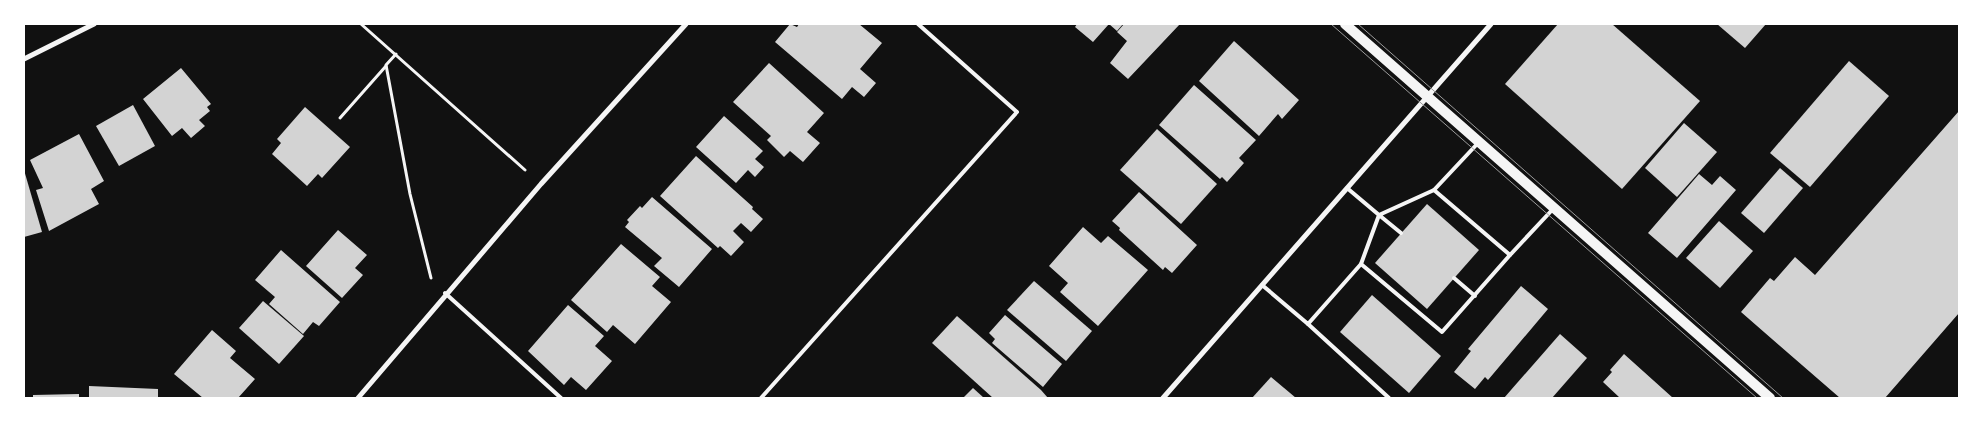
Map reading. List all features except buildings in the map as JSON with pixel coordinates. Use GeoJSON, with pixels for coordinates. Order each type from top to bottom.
{"type":"FeatureCollection","features":[{"type":"Feature","properties":{"kind":"main road"},"geometry":{"type":"LineString","coordinates":[[1345,24],[1770,398]]}},
{"type":"Feature","properties":{"kind":"street"},"geometry":{"type":"LineString","coordinates":[[24,59],[94,24]]}},
{"type":"Feature","properties":{"kind":"street"},"geometry":{"type":"LineString","coordinates":[[358,398],[445,293],[540,184],[686,24]]}},
{"type":"Feature","properties":{"kind":"street"},"geometry":{"type":"LineString","coordinates":[[1162,398],[1491,24]]}},
{"type":"Feature","properties":{"kind":"lane"},"geometry":{"type":"LineString","coordinates":[[761,398],[1017,112],[918,24]]}},
{"type":"Feature","properties":{"kind":"lane"},"geometry":{"type":"LineString","coordinates":[[1308,324],[1361,264],[1379,215],[1434,190],[1479,142]]}},
{"type":"Feature","properties":{"kind":"lane"},"geometry":{"type":"LineString","coordinates":[[1347,188],[1402,233]]}},
{"type":"Feature","properties":{"kind":"lane"},"geometry":{"type":"LineString","coordinates":[[1434,190],[1510,255]]}},
{"type":"Feature","properties":{"kind":"lane"},"geometry":{"type":"LineString","coordinates":[[1361,264],[1442,332],[1554,208]]}},
{"type":"Feature","properties":{"kind":"lane"},"geometry":{"type":"LineString","coordinates":[[1454,278],[1474,296]]}},
{"type":"Feature","properties":{"kind":"lane"},"geometry":{"type":"LineString","coordinates":[[1262,285],[1389,398]]}},
{"type":"Feature","properties":{"kind":"lane"},"geometry":{"type":"LineString","coordinates":[[445,293],[561,398]]}},
{"type":"Feature","properties":{"kind":"path"},"geometry":{"type":"LineString","coordinates":[[362,24],[540,184]]}},
{"type":"Feature","properties":{"kind":"path"},"geometry":{"type":"LineString","coordinates":[[340,118],[396,54]]}},
{"type":"Feature","properties":{"kind":"path"},"geometry":{"type":"LineString","coordinates":[[386,65],[410,194],[426,263],[432,281],[445,293]]}},
{"type":"Feature","properties":{"kind":"tram line"},"geometry":{"type":"LineString","coordinates":[[1331,24],[1757,398]]}},
{"type":"Feature","properties":{"kind":"tram line"},"geometry":{"type":"LineString","coordinates":[[1358,24],[1783,398]]}}]}
